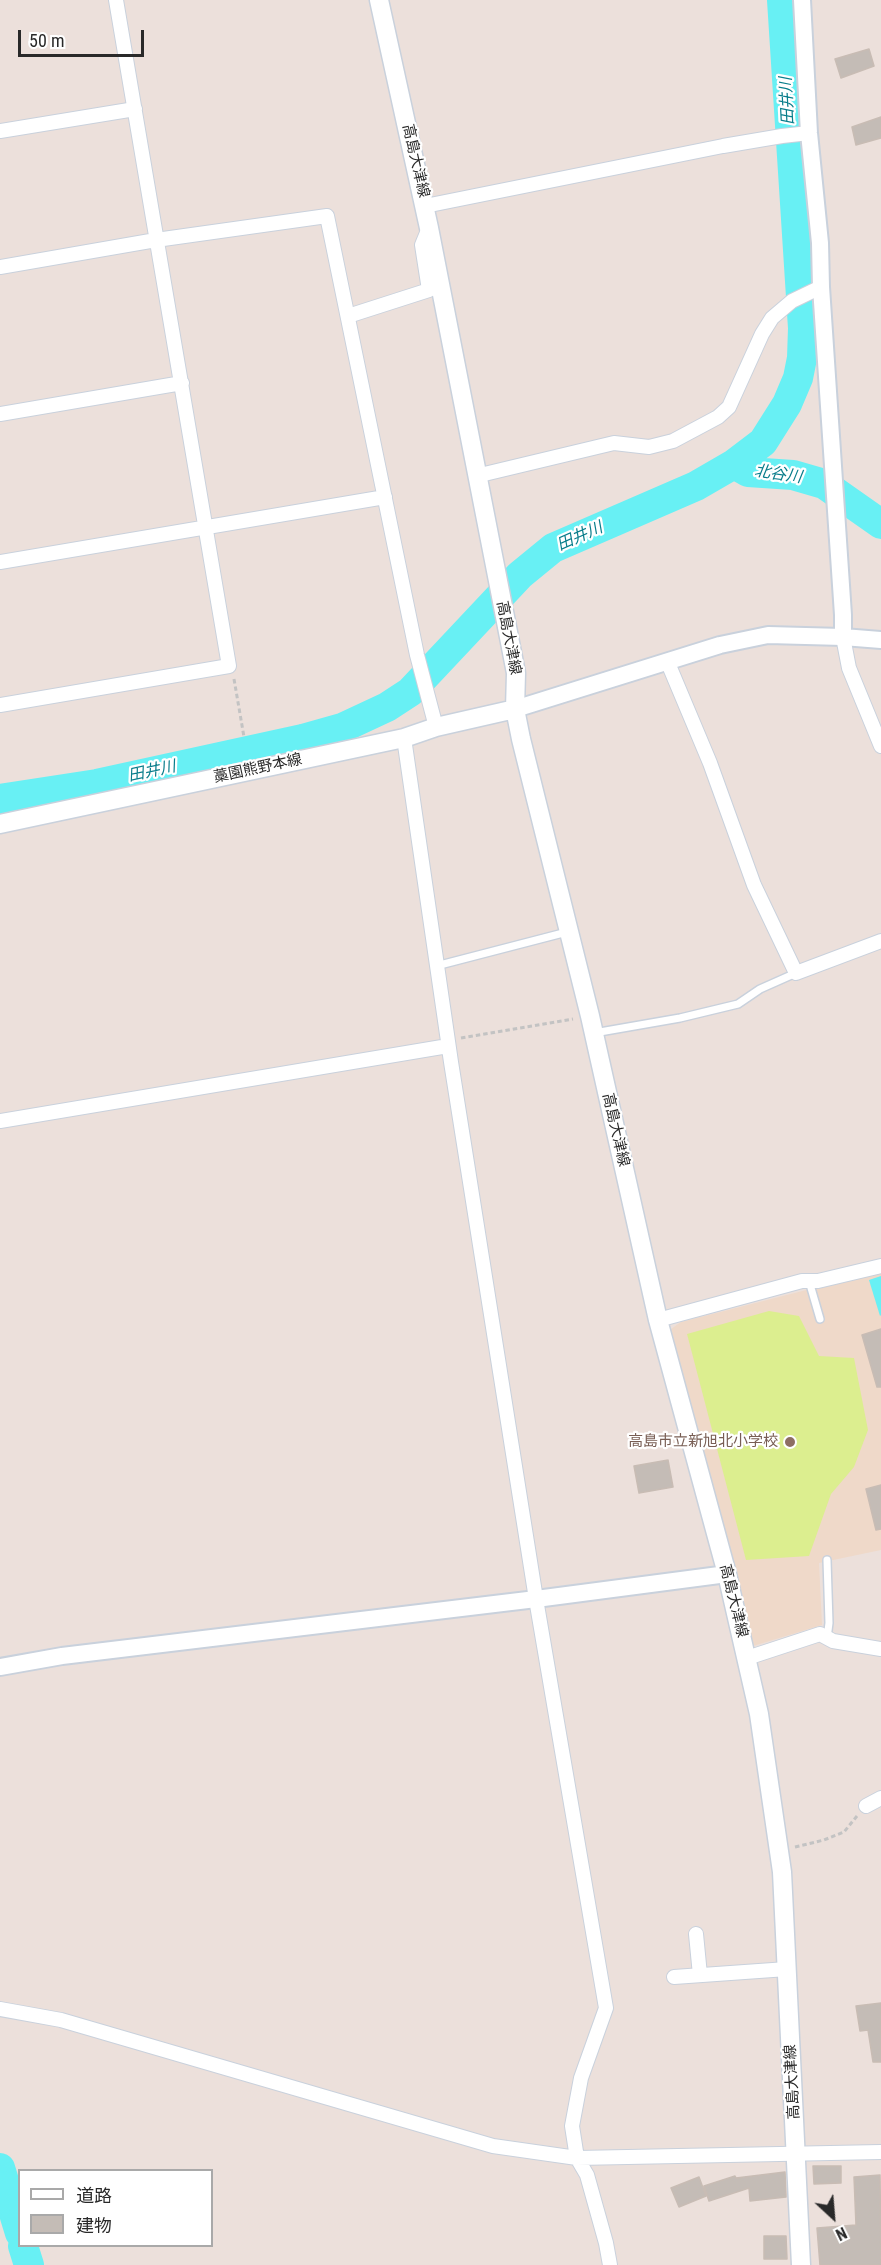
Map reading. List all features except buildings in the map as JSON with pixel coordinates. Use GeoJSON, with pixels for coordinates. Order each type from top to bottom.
{"type":"FeatureCollection","features":[{"type":"Feature","properties":{"kind":"main road","name":"高島大津線"},"geometry":{"type":"LineString","coordinates":[[379,0],[425,206],[497,586],[516,674],[515,709],[521,739],[592,1025],[658,1320],[727,1574],[759,1714],[782,1872],[801,2265]]}},
{"type":"Feature","properties":{"kind":"main road","name":"藁園熊野本線"},"geometry":{"type":"LineString","coordinates":[[0,824],[404,738],[436,727],[515,709]]}},
{"type":"Feature","properties":{"kind":"street"},"geometry":{"type":"LineString","coordinates":[[0,705],[229,666],[116,0]]}},
{"type":"Feature","properties":{"kind":"street"},"geometry":{"type":"LineString","coordinates":[[802,0],[805,134],[820,243],[816,289],[843,637],[849,668],[881,746]]}},
{"type":"Feature","properties":{"kind":"street"},"geometry":{"type":"LineString","coordinates":[[0,131],[135,109]]}},
{"type":"Feature","properties":{"kind":"street"},"geometry":{"type":"LineString","coordinates":[[425,206],[782,136],[805,134]]}},
{"type":"Feature","properties":{"kind":"street"},"geometry":{"type":"LineString","coordinates":[[0,267],[156,240],[327,216],[417,655],[436,727]]}},
{"type":"Feature","properties":{"kind":"street"},"geometry":{"type":"LineString","coordinates":[[348,316],[429,290],[422,245],[429,228]]}},
{"type":"Feature","properties":{"kind":"street"},"geometry":{"type":"LineString","coordinates":[[476,476],[614,443],[649,447],[673,441],[718,417],[729,407],[762,334],[772,318],[792,301],[816,289]]}},
{"type":"Feature","properties":{"kind":"street"},"geometry":{"type":"LineString","coordinates":[[0,414],[182,383]]}},
{"type":"Feature","properties":{"kind":"street"},"geometry":{"type":"LineString","coordinates":[[0,562],[385,497]]}},
{"type":"Feature","properties":{"kind":"street"},"geometry":{"type":"LineString","coordinates":[[515,709],[720,645],[768,635],[881,640]]}},
{"type":"Feature","properties":{"kind":"street"},"geometry":{"type":"LineString","coordinates":[[668,663],[710,763],[754,885],[796,973],[881,941]]}},
{"type":"Feature","properties":{"kind":"street"},"geometry":{"type":"LineString","coordinates":[[404,738],[448,1046],[536,1599],[606,2008],[581,2078],[572,2126],[577,2158],[587,2175],[610,2265]]}},
{"type":"Feature","properties":{"kind":"street"},"geometry":{"type":"LineString","coordinates":[[1,1117],[448,1046]]}},
{"type":"Feature","properties":{"kind":"street"},"geometry":{"type":"LineString","coordinates":[[658,1320],[802,1281],[818,1281],[881,1266]]}},
{"type":"Feature","properties":{"kind":"street"},"geometry":{"type":"LineString","coordinates":[[0,1667],[62,1656],[727,1574]]}},
{"type":"Feature","properties":{"kind":"street"},"geometry":{"type":"LineString","coordinates":[[747,1658],[820,1634],[833,1641],[881,1649]]}},
{"type":"Feature","properties":{"kind":"street"},"geometry":{"type":"LineString","coordinates":[[866,1806],[881,1798]]}},
{"type":"Feature","properties":{"kind":"street"},"geometry":{"type":"LineString","coordinates":[[696,1934],[700,1975]]}},
{"type":"Feature","properties":{"kind":"street"},"geometry":{"type":"LineString","coordinates":[[674,1977],[787,1969]]}},
{"type":"Feature","properties":{"kind":"street"},"geometry":{"type":"LineString","coordinates":[[0,2009],[61,2020],[493,2146],[577,2158],[881,2152]]}},
{"type":"Feature","properties":{"kind":"lane"},"geometry":{"type":"LineString","coordinates":[[436,966],[569,931]]}},
{"type":"Feature","properties":{"kind":"lane"},"geometry":{"type":"LineString","coordinates":[[592,1025],[680,1018],[738,1004],[760,989],[796,973]]}},
{"type":"Feature","properties":{"kind":"lane"},"geometry":{"type":"LineString","coordinates":[[809,1281],[820,1319]]}},
{"type":"Feature","properties":{"kind":"lane"},"geometry":{"type":"LineString","coordinates":[[827,1560],[827,1638]]}},
{"type":"Feature","properties":{"kind":"path"},"geometry":{"type":"LineString","coordinates":[[229,666],[233,674],[244,737]]}},
{"type":"Feature","properties":{"kind":"path"},"geometry":{"type":"LineString","coordinates":[[448,1046],[453,1039],[592,1025]]}},
{"type":"Feature","properties":{"kind":"path"},"geometry":{"type":"LineString","coordinates":[[779,1851],[824,1840],[844,1832],[866,1806]]}},
{"type":"Feature","properties":{"kind":"shaded area","name":"高島市立新旭北小学校"},"geometry":{"type":"Polygon","coordinates":[[[881,1271],[881,1550],[819,1563],[822,1625],[753,1646],[669,1335],[671,1329],[681,1322],[881,1271]]]}},
{"type":"Feature","properties":{"kind":"green space"},"geometry":{"type":"Polygon","coordinates":[[[769,1311],[799,1316],[819,1356],[854,1358],[868,1430],[854,1467],[831,1494],[809,1556],[746,1560],[687,1334],[769,1311]]]}},
{"type":"Feature","properties":{"kind":"water"},"geometry":{"type":"Polygon","coordinates":[[[881,1276],[881,1315],[880,1316],[869,1280],[881,1276]]]}},
{"type":"Feature","properties":{"kind":"waterway","name":"田井川"},"geometry":{"type":"LineString","coordinates":[[0,799],[97,784],[303,739],[342,728],[387,707],[410,692],[520,575],[553,548],[696,486],[734,464],[763,442],[787,404],[798,378],[802,358],[803,328],[782,0]]}},
{"type":"Feature","properties":{"kind":"waterway","name":"北谷川"},"geometry":{"type":"LineString","coordinates":[[734,464],[748,472],[793,475],[824,484],[881,524]]}},
{"type":"Feature","properties":{"kind":"waterway","name":"田井川"},"geometry":{"type":"LineString","coordinates":[[0,2168],[18,2226]]}},
{"type":"Feature","properties":{"kind":"waterway","name":"田井川"},"geometry":{"type":"LineString","coordinates":[[23,2247],[29,2265]]}},
{"type":"Feature","properties":{"kind":"place","name":"高島市立新旭北小学校"},"geometry":{"type":"Point","coordinates":[790,1442]}}]}
